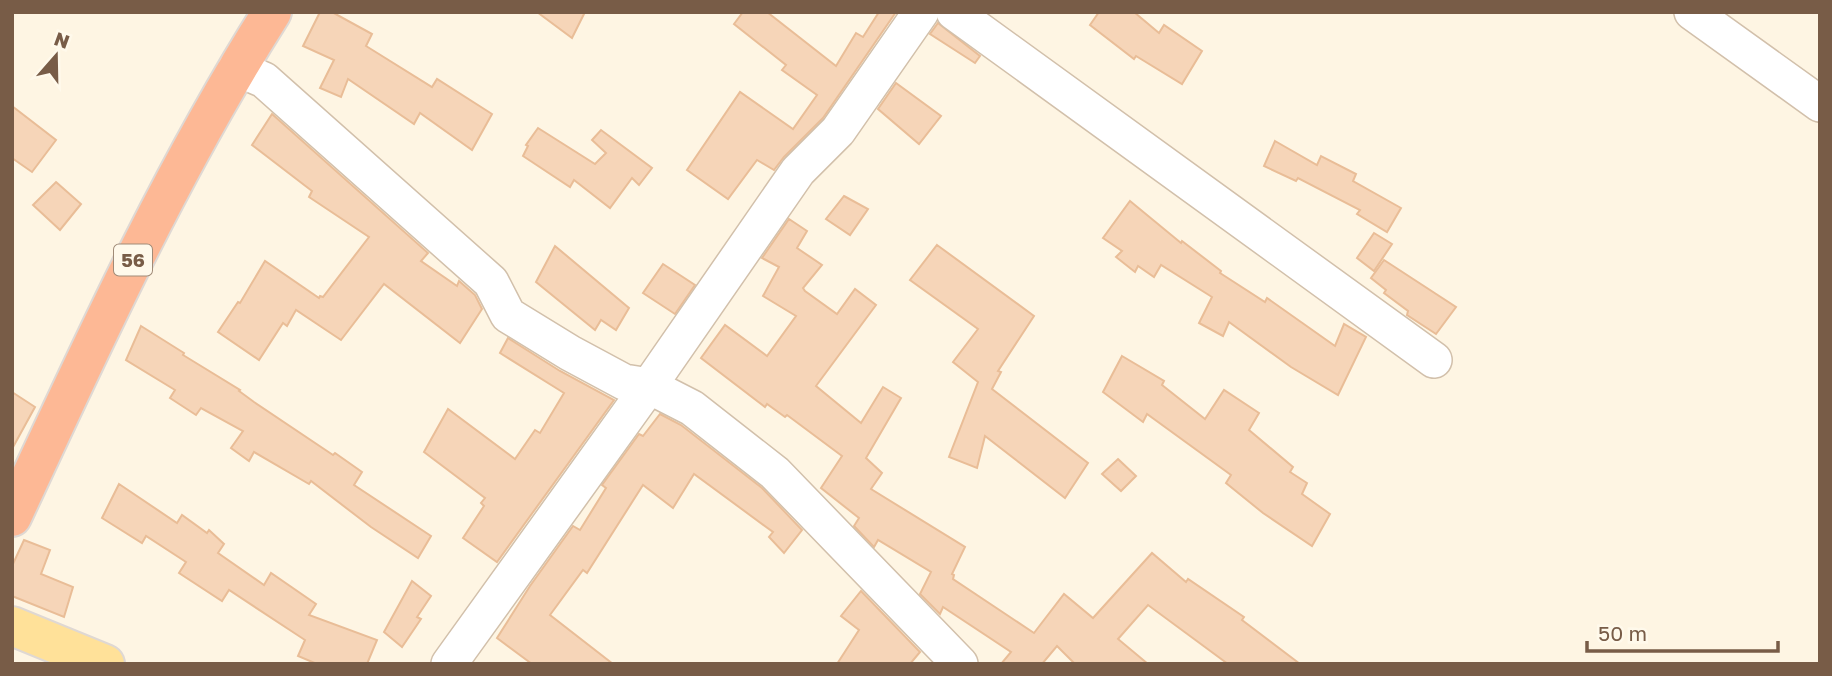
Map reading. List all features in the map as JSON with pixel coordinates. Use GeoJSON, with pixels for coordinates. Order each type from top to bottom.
{"type":"FeatureCollection","features":[{"type":"Feature","properties":{"kind":"highway","name":"56"},"geometry":{"type":"LineString","coordinates":[[12,517],[173,180],[236,68],[272,12]]}},
{"type":"Feature","properties":{"kind":"main road"},"geometry":{"type":"LineString","coordinates":[[12,626],[105,664]]}},
{"type":"Feature","properties":{"kind":"street"},"geometry":{"type":"LineString","coordinates":[[449,664],[649,386],[797,171],[838,131],[922,12]]}},
{"type":"Feature","properties":{"kind":"street"},"geometry":{"type":"LineString","coordinates":[[954,12],[1434,360]]}},
{"type":"Feature","properties":{"kind":"street"},"geometry":{"type":"LineString","coordinates":[[1692,12],[1820,104]]}},
{"type":"Feature","properties":{"kind":"street"},"geometry":{"type":"LineString","coordinates":[[236,68],[264,80],[491,282],[508,315],[624,382],[649,386],[692,408],[775,473],[960,664]]}},
{"type":"Feature","properties":{"kind":"building"},"geometry":{"type":"Polygon","coordinates":[[[320,12],[332,12],[372,34],[366,46],[432,87],[437,79],[492,114],[472,150],[420,113],[414,124],[348,79],[341,97],[320,88],[334,60],[303,46],[320,12]]]}},
{"type":"Feature","properties":{"kind":"building"},"geometry":{"type":"Polygon","coordinates":[[[537,12],[585,12],[572,38],[537,12]]]}},
{"type":"Feature","properties":{"kind":"building"},"geometry":{"type":"Polygon","coordinates":[[[743,12],[767,12],[836,66],[856,33],[863,37],[879,12],[896,12],[823,118],[774,170],[757,160],[728,199],[687,170],[740,92],[793,129],[817,95],[782,70],[786,65],[734,24],[743,12]]]}},
{"type":"Feature","properties":{"kind":"building"},"geometry":{"type":"Polygon","coordinates":[[[1099,12],[1134,12],[1159,33],[1164,25],[1202,51],[1182,84],[1136,56],[1134,59],[1090,25],[1099,12]]]}},
{"type":"Feature","properties":{"kind":"building"},"geometry":{"type":"Polygon","coordinates":[[[938,23],[980,56],[975,63],[930,34],[938,23]]]}},
{"type":"Feature","properties":{"kind":"building"},"geometry":{"type":"Polygon","coordinates":[[[896,83],[941,116],[919,144],[878,109],[896,83]]]}},
{"type":"Feature","properties":{"kind":"building"},"geometry":{"type":"Polygon","coordinates":[[[12,106],[56,140],[32,172],[12,158],[12,106]]]}},
{"type":"Feature","properties":{"kind":"building"},"geometry":{"type":"Polygon","coordinates":[[[272,114],[428,253],[421,261],[457,286],[459,281],[475,295],[482,309],[460,343],[384,284],[341,340],[296,310],[287,326],[283,323],[259,360],[218,332],[238,302],[240,303],[265,261],[319,298],[323,297],[369,237],[309,197],[312,191],[252,145],[272,114]]]}},
{"type":"Feature","properties":{"kind":"building"},"geometry":{"type":"Polygon","coordinates":[[[538,128],[595,164],[606,153],[592,140],[601,130],[652,168],[639,185],[632,178],[610,208],[574,180],[570,187],[523,156],[528,146],[526,145],[538,128]]]}},
{"type":"Feature","properties":{"kind":"building"},"geometry":{"type":"Polygon","coordinates":[[[1275,141],[1317,165],[1321,156],[1356,174],[1353,181],[1401,208],[1387,232],[1357,214],[1360,210],[1298,178],[1296,181],[1264,166],[1275,141]]]}},
{"type":"Feature","properties":{"kind":"building"},"geometry":{"type":"Polygon","coordinates":[[[56,182],[81,204],[60,230],[33,205],[56,182]]]}},
{"type":"Feature","properties":{"kind":"building"},"geometry":{"type":"Polygon","coordinates":[[[844,196],[868,209],[850,235],[826,219],[844,196]]]}},
{"type":"Feature","properties":{"kind":"building"},"geometry":{"type":"Polygon","coordinates":[[[1130,201],[1181,243],[1182,241],[1221,271],[1220,273],[1265,302],[1267,298],[1335,346],[1344,324],[1366,337],[1338,395],[1291,367],[1229,322],[1223,336],[1199,323],[1212,297],[1161,265],[1154,277],[1138,266],[1135,272],[1116,257],[1122,251],[1103,238],[1130,201]]]}},
{"type":"Feature","properties":{"kind":"building"},"geometry":{"type":"Polygon","coordinates":[[[789,219],[807,231],[797,248],[822,265],[803,288],[805,291],[837,314],[855,289],[876,305],[816,386],[861,423],[883,387],[901,398],[866,458],[882,473],[871,489],[965,547],[952,574],[953,579],[1034,633],[1064,594],[1093,618],[1152,553],[1186,582],[1188,579],[1244,617],[1242,620],[1300,664],[1228,664],[1148,605],[1118,639],[1148,664],[1075,664],[1057,646],[1042,664],[1001,664],[1011,652],[943,607],[940,614],[920,594],[931,572],[878,540],[874,547],[854,526],[859,518],[821,488],[842,456],[787,415],[785,417],[767,404],[765,407],[701,358],[725,325],[767,356],[796,316],[763,296],[779,267],[762,258],[789,219]]]}},
{"type":"Feature","properties":{"kind":"building"},"geometry":{"type":"Polygon","coordinates":[[[1374,233],[1392,244],[1374,271],[1357,258],[1374,233]]]}},
{"type":"Feature","properties":{"kind":"building"},"geometry":{"type":"Polygon","coordinates":[[[937,245],[1034,316],[998,371],[1001,372],[992,389],[1088,463],[1065,498],[985,436],[977,468],[949,457],[978,382],[953,362],[978,329],[910,280],[937,245]]]}},
{"type":"Feature","properties":{"kind":"building"},"geometry":{"type":"Polygon","coordinates":[[[555,246],[629,308],[616,330],[601,320],[595,330],[536,282],[555,246]]]}},
{"type":"Feature","properties":{"kind":"building"},"geometry":{"type":"Polygon","coordinates":[[[1384,260],[1456,307],[1436,334],[1407,315],[1408,311],[1384,293],[1386,290],[1371,278],[1384,260]]]}},
{"type":"Feature","properties":{"kind":"building"},"geometry":{"type":"Polygon","coordinates":[[[663,264],[695,285],[675,314],[643,293],[663,264]]]}},
{"type":"Feature","properties":{"kind":"building"},"geometry":{"type":"Polygon","coordinates":[[[141,326],[362,472],[354,485],[431,536],[418,558],[371,527],[311,481],[309,484],[254,452],[249,461],[231,448],[243,431],[201,408],[196,415],[170,398],[175,390],[126,360],[141,326]]]}},
{"type":"Feature","properties":{"kind":"building"},"geometry":{"type":"Polygon","coordinates":[[[508,338],[560,371],[614,400],[497,562],[463,538],[484,506],[481,503],[485,498],[424,452],[448,409],[515,459],[535,430],[540,433],[564,393],[500,353],[508,338]]]}},
{"type":"Feature","properties":{"kind":"building"},"geometry":{"type":"Polygon","coordinates":[[[1122,356],[1164,381],[1162,385],[1205,419],[1224,390],[1259,413],[1249,430],[1293,467],[1290,472],[1307,483],[1302,494],[1330,514],[1312,546],[1263,513],[1226,483],[1231,475],[1147,414],[1143,422],[1103,392],[1122,356]]]}},
{"type":"Feature","properties":{"kind":"building"},"geometry":{"type":"Polygon","coordinates":[[[12,392],[35,407],[12,449],[12,392]]]}},
{"type":"Feature","properties":{"kind":"building"},"geometry":{"type":"Polygon","coordinates":[[[660,414],[681,425],[762,488],[802,530],[784,553],[769,537],[773,532],[694,474],[673,508],[643,485],[587,573],[583,570],[550,615],[613,664],[532,664],[497,638],[573,526],[580,530],[606,488],[602,485],[639,434],[643,436],[660,414]]]}},
{"type":"Feature","properties":{"kind":"building"},"geometry":{"type":"Polygon","coordinates":[[[1118,459],[1136,476],[1121,491],[1102,474],[1118,459]]]}},
{"type":"Feature","properties":{"kind":"building"},"geometry":{"type":"Polygon","coordinates":[[[119,484],[177,523],[182,515],[207,533],[209,530],[224,544],[218,553],[264,585],[271,573],[316,604],[309,615],[377,640],[367,664],[317,664],[298,656],[305,640],[229,590],[222,601],[179,573],[186,562],[146,536],[142,543],[102,518],[119,484]]]}},
{"type":"Feature","properties":{"kind":"building"},"geometry":{"type":"Polygon","coordinates":[[[24,540],[50,550],[41,574],[73,587],[64,617],[12,596],[12,566],[24,540]]]}},
{"type":"Feature","properties":{"kind":"building"},"geometry":{"type":"Polygon","coordinates":[[[412,581],[431,596],[417,617],[421,619],[402,647],[384,632],[412,581]]]}},
{"type":"Feature","properties":{"kind":"building"},"geometry":{"type":"Polygon","coordinates":[[[861,591],[920,652],[910,664],[837,664],[859,630],[841,616],[861,591]]]}}]}
